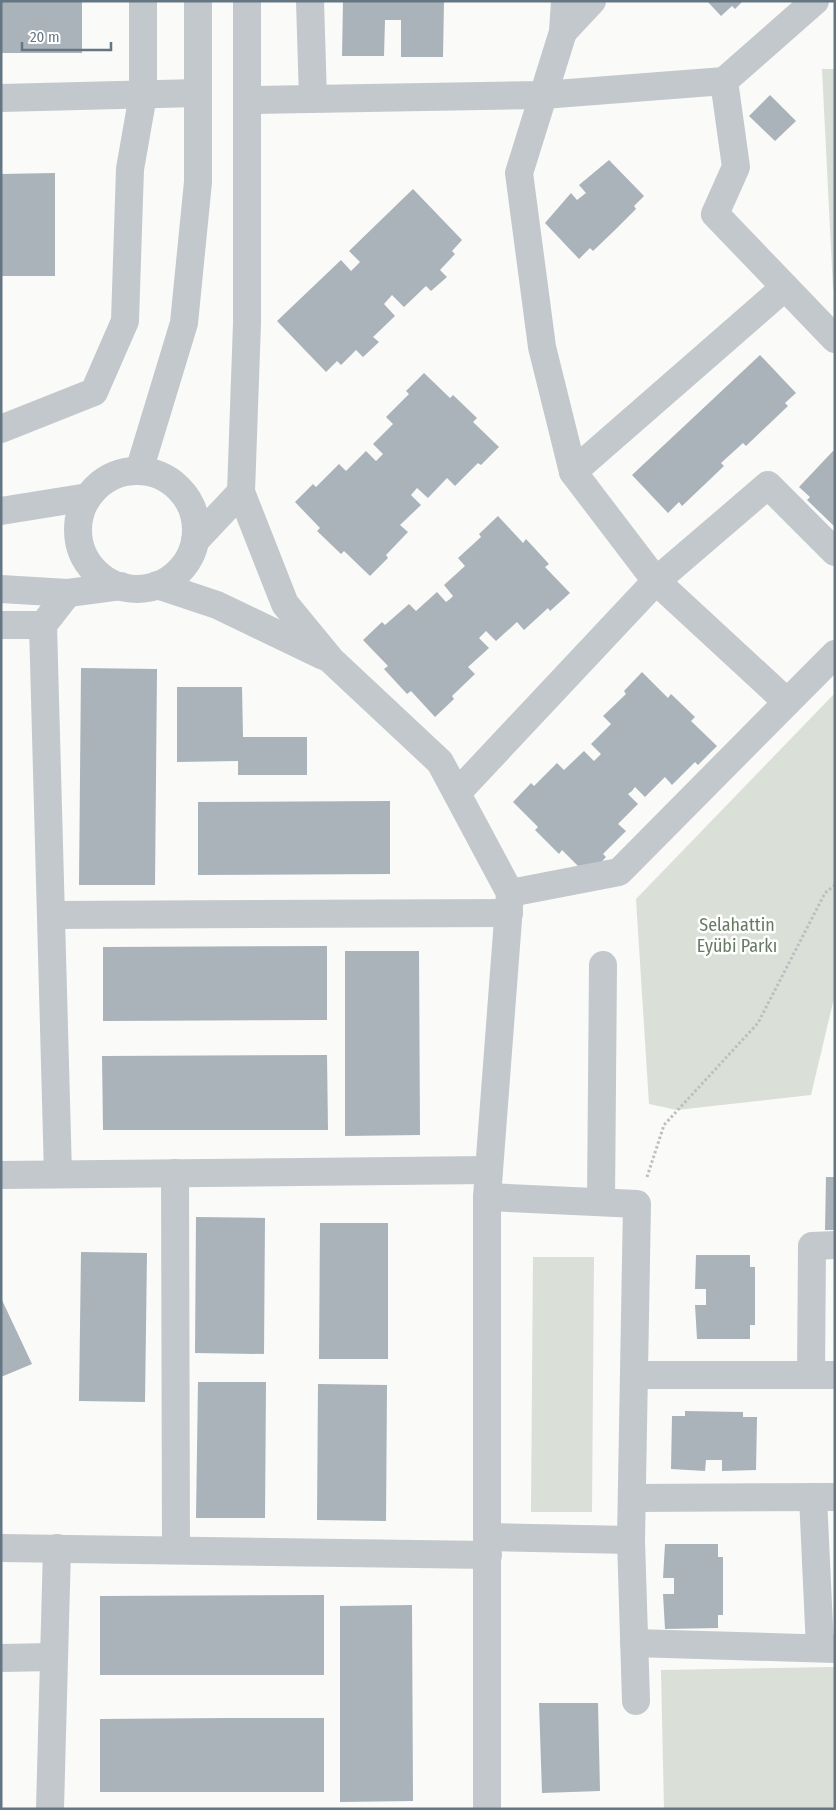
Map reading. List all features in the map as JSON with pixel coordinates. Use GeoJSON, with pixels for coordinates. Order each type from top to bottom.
{"type":"FeatureCollection","features":[{"type":"Feature","properties":{"kind":"street"},"geometry":{"type":"LineString","coordinates":[[1,429],[94,392],[125,321],[130,169],[143,95],[143,1]]}},
{"type":"Feature","properties":{"kind":"street"},"geometry":{"type":"LineString","coordinates":[[139,471],[184,323],[198,182],[198,1]]}},
{"type":"Feature","properties":{"kind":"street"},"geometry":{"type":"LineString","coordinates":[[248,1],[248,323],[241,492],[285,604],[331,660],[440,762],[457,793],[509,903],[487,1197],[487,1809]]}},
{"type":"Feature","properties":{"kind":"street"},"geometry":{"type":"LineString","coordinates":[[310,1],[313,99]]}},
{"type":"Feature","properties":{"kind":"street"},"geometry":{"type":"LineString","coordinates":[[564,1],[562,32],[519,173],[542,347],[573,472],[656,581],[787,702]]}},
{"type":"Feature","properties":{"kind":"street"},"geometry":{"type":"LineString","coordinates":[[562,32],[592,1]]}},
{"type":"Feature","properties":{"kind":"street"},"geometry":{"type":"LineString","coordinates":[[248,100],[543,95],[724,81],[815,1]]}},
{"type":"Feature","properties":{"kind":"street"},"geometry":{"type":"LineString","coordinates":[[724,81],[736,167],[715,214],[835,339]]}},
{"type":"Feature","properties":{"kind":"street"},"geometry":{"type":"LineString","coordinates":[[1,98],[198,93]]}},
{"type":"Feature","properties":{"kind":"street"},"geometry":{"type":"LineString","coordinates":[[573,472],[785,287]]}},
{"type":"Feature","properties":{"kind":"street"},"geometry":{"type":"LineString","coordinates":[[139,471],[158,475],[176,485],[189,501],[196,520],[195,541],[188,559],[175,575],[157,585],[139,589],[121,586],[104,579],[90,566],[82,550],[78,532],[80,514],[88,497],[100,483],[118,474],[139,471]]}},
{"type":"Feature","properties":{"kind":"street"},"geometry":{"type":"LineString","coordinates":[[457,793],[656,581],[768,485],[835,552]]}},
{"type":"Feature","properties":{"kind":"street"},"geometry":{"type":"LineString","coordinates":[[195,541],[241,492]]}},
{"type":"Feature","properties":{"kind":"street"},"geometry":{"type":"LineString","coordinates":[[1,510],[88,497]]}},
{"type":"Feature","properties":{"kind":"street"},"geometry":{"type":"LineString","coordinates":[[157,585],[217,605],[331,660]]}},
{"type":"Feature","properties":{"kind":"street"},"geometry":{"type":"LineString","coordinates":[[1,589],[68,593],[121,586]]}},
{"type":"Feature","properties":{"kind":"street"},"geometry":{"type":"LineString","coordinates":[[58,1174],[43,625],[68,593]]}},
{"type":"Feature","properties":{"kind":"street"},"geometry":{"type":"LineString","coordinates":[[1,625],[43,625]]}},
{"type":"Feature","properties":{"kind":"street"},"geometry":{"type":"LineString","coordinates":[[51,915],[509,903],[619,872],[835,654]]}},
{"type":"Feature","properties":{"kind":"street"},"geometry":{"type":"LineString","coordinates":[[601,1202],[603,965]]}},
{"type":"Feature","properties":{"kind":"street"},"geometry":{"type":"LineString","coordinates":[[1,1175],[489,1170]]}},
{"type":"Feature","properties":{"kind":"street"},"geometry":{"type":"LineString","coordinates":[[175,1173],[176,1550]]}},
{"type":"Feature","properties":{"kind":"street"},"geometry":{"type":"LineString","coordinates":[[487,1197],[638,1204],[631,1540],[636,1701]]}},
{"type":"Feature","properties":{"kind":"street"},"geometry":{"type":"LineString","coordinates":[[634,1375],[823,1375],[812,1246],[835,1245]]}},
{"type":"Feature","properties":{"kind":"street"},"geometry":{"type":"LineString","coordinates":[[632,1498],[824,1497],[827,1649],[634,1643]]}},
{"type":"Feature","properties":{"kind":"street"},"geometry":{"type":"LineString","coordinates":[[1,1548],[176,1550],[488,1546],[631,1540]]}},
{"type":"Feature","properties":{"kind":"street"},"geometry":{"type":"LineString","coordinates":[[50,1809],[57,1548]]}},
{"type":"Feature","properties":{"kind":"street"},"geometry":{"type":"LineString","coordinates":[[1,1658],[54,1657]]}},
{"type":"Feature","properties":{"kind":"path"},"geometry":{"type":"LineString","coordinates":[[638,1204],[664,1125],[758,1023],[825,893],[835,886]]}},
{"type":"Feature","properties":{"kind":"green space"},"geometry":{"type":"Polygon","coordinates":[[[822,69],[835,69],[835,289],[833,289],[822,69]]]}},
{"type":"Feature","properties":{"kind":"green space","name":"Selahattin Eyübi Parkı"},"geometry":{"type":"Polygon","coordinates":[[[835,693],[835,994],[811,1095],[677,1110],[649,1104],[636,899],[835,693]]]}},
{"type":"Feature","properties":{"kind":"green space"},"geometry":{"type":"Polygon","coordinates":[[[533,1257],[594,1257],[592,1512],[531,1512],[533,1257]]]}},
{"type":"Feature","properties":{"kind":"green space"},"geometry":{"type":"Polygon","coordinates":[[[835,1667],[835,1809],[664,1809],[661,1670],[835,1667]]]}},
{"type":"Feature","properties":{"kind":"building"},"geometry":{"type":"Polygon","coordinates":[[[1,1],[82,1],[82,53],[1,53],[1,1]]]}},
{"type":"Feature","properties":{"kind":"building"},"geometry":{"type":"Polygon","coordinates":[[[343,1],[444,1],[443,57],[401,57],[401,20],[385,20],[384,56],[342,56],[343,1]]]}},
{"type":"Feature","properties":{"kind":"building"},"geometry":{"type":"Polygon","coordinates":[[[707,1],[743,1],[735,9],[732,6],[721,16],[707,1]]]}},
{"type":"Feature","properties":{"kind":"building"},"geometry":{"type":"Polygon","coordinates":[[[770,95],[796,121],[775,141],[749,116],[770,95]]]}},
{"type":"Feature","properties":{"kind":"building"},"geometry":{"type":"Polygon","coordinates":[[[609,160],[644,196],[634,206],[636,209],[615,230],[593,251],[590,248],[579,259],[545,223],[571,193],[577,200],[586,193],[579,185],[609,160]]]}},
{"type":"Feature","properties":{"kind":"building"},"geometry":{"type":"Polygon","coordinates":[[[55,173],[55,276],[1,276],[1,174],[55,173]]]}},
{"type":"Feature","properties":{"kind":"building"},"geometry":{"type":"Polygon","coordinates":[[[413,189],[462,240],[452,251],[455,254],[440,270],[447,277],[431,291],[426,286],[404,307],[392,295],[384,304],[395,316],[373,337],[379,342],[363,357],[356,350],[341,365],[337,361],[326,372],[277,321],[341,260],[351,271],[360,262],[349,251],[413,189]]]}},
{"type":"Feature","properties":{"kind":"building"},"geometry":{"type":"Polygon","coordinates":[[[760,355],[796,393],[785,403],[788,406],[746,446],[743,443],[721,463],[724,466],[682,506],[679,502],[668,513],[632,475],[760,355]]]}},
{"type":"Feature","properties":{"kind":"building"},"geometry":{"type":"Polygon","coordinates":[[[424,373],[450,398],[453,395],[477,418],[473,422],[499,447],[481,465],[478,463],[455,486],[447,478],[428,498],[417,488],[411,495],[421,505],[400,525],[408,532],[386,555],[388,558],[370,576],[344,551],[341,554],[317,531],[320,528],[295,502],[313,484],[316,487],[339,464],[346,471],[366,451],[376,461],[383,454],[373,444],[393,424],[386,417],[409,394],[406,391],[424,373]]]}},
{"type":"Feature","properties":{"kind":"building"},"geometry":{"type":"Polygon","coordinates":[[[833,451],[835,452],[835,527],[807,500],[810,497],[799,487],[833,451]]]}},
{"type":"Feature","properties":{"kind":"building"},"geometry":{"type":"Polygon","coordinates":[[[498,516],[523,543],[526,539],[549,564],[545,567],[570,593],[550,611],[548,608],[524,630],[517,622],[496,641],[486,631],[479,638],[489,648],[468,667],[475,674],[452,696],[454,699],[435,717],[411,691],[407,694],[384,669],[388,666],[363,640],[382,622],[385,625],[409,604],[416,611],[437,592],[446,602],[450,599],[453,596],[444,585],[465,566],[458,558],[481,537],[479,534],[498,516]]]}},
{"type":"Feature","properties":{"kind":"building"},"geometry":{"type":"Polygon","coordinates":[[[81,668],[157,669],[155,885],[79,885],[81,668]]]}},
{"type":"Feature","properties":{"kind":"building"},"geometry":{"type":"Polygon","coordinates":[[[642,672],[668,698],[671,694],[695,717],[691,721],[717,746],[698,765],[695,762],[672,785],[665,777],[645,797],[635,787],[628,794],[638,804],[618,824],[626,831],[603,854],[606,857],[588,876],[562,850],[559,854],[535,830],[538,827],[513,802],[531,783],[534,786],[557,763],[564,770],[584,751],[594,761],[601,754],[591,744],[611,724],[603,716],[626,694],[624,691],[642,672]]]}},
{"type":"Feature","properties":{"kind":"building"},"geometry":{"type":"Polygon","coordinates":[[[177,687],[242,687],[243,737],[307,737],[307,775],[238,775],[238,761],[177,762],[177,687]]]}},
{"type":"Feature","properties":{"kind":"building"},"geometry":{"type":"Polygon","coordinates":[[[390,801],[390,874],[198,875],[198,802],[390,801]]]}},
{"type":"Feature","properties":{"kind":"building"},"geometry":{"type":"Polygon","coordinates":[[[327,946],[327,1020],[103,1021],[103,947],[327,946]]]}},
{"type":"Feature","properties":{"kind":"building"},"geometry":{"type":"Polygon","coordinates":[[[345,951],[419,951],[420,1135],[345,1136],[345,951]]]}},
{"type":"Feature","properties":{"kind":"building"},"geometry":{"type":"Polygon","coordinates":[[[327,1055],[328,1130],[103,1130],[102,1056],[327,1055]]]}},
{"type":"Feature","properties":{"kind":"building"},"geometry":{"type":"Polygon","coordinates":[[[826,1177],[835,1177],[835,1230],[825,1230],[826,1177]]]}},
{"type":"Feature","properties":{"kind":"building"},"geometry":{"type":"Polygon","coordinates":[[[196,1217],[265,1218],[264,1354],[195,1353],[196,1217]]]}},
{"type":"Feature","properties":{"kind":"building"},"geometry":{"type":"Polygon","coordinates":[[[320,1223],[388,1223],[388,1359],[319,1359],[320,1223]]]}},
{"type":"Feature","properties":{"kind":"building"},"geometry":{"type":"Polygon","coordinates":[[[81,1252],[147,1253],[145,1402],[79,1401],[81,1252]]]}},
{"type":"Feature","properties":{"kind":"building"},"geometry":{"type":"Polygon","coordinates":[[[696,1255],[750,1255],[750,1267],[755,1267],[755,1325],[750,1325],[750,1339],[697,1339],[695,1305],[706,1305],[706,1289],[695,1289],[696,1255]]]}},
{"type":"Feature","properties":{"kind":"building"},"geometry":{"type":"Polygon","coordinates":[[[1,1298],[32,1364],[1,1377],[1,1298]]]}},
{"type":"Feature","properties":{"kind":"building"},"geometry":{"type":"Polygon","coordinates":[[[198,1382],[266,1382],[265,1518],[196,1518],[198,1382]]]}},
{"type":"Feature","properties":{"kind":"building"},"geometry":{"type":"Polygon","coordinates":[[[318,1384],[387,1385],[386,1521],[317,1520],[318,1384]]]}},
{"type":"Feature","properties":{"kind":"building"},"geometry":{"type":"Polygon","coordinates":[[[685,1411],[743,1412],[743,1417],[757,1417],[756,1470],[722,1471],[722,1460],[706,1460],[705,1471],[671,1469],[672,1416],[685,1416],[685,1411]]]}},
{"type":"Feature","properties":{"kind":"building"},"geometry":{"type":"Polygon","coordinates":[[[665,1544],[718,1544],[718,1557],[723,1557],[723,1615],[718,1615],[718,1628],[665,1629],[663,1594],[674,1594],[674,1578],[663,1578],[665,1544]]]}},
{"type":"Feature","properties":{"kind":"building"},"geometry":{"type":"Polygon","coordinates":[[[324,1595],[324,1675],[100,1675],[100,1596],[324,1595]]]}},
{"type":"Feature","properties":{"kind":"building"},"geometry":{"type":"Polygon","coordinates":[[[412,1605],[413,1801],[340,1802],[340,1606],[412,1605]]]}},
{"type":"Feature","properties":{"kind":"building"},"geometry":{"type":"Polygon","coordinates":[[[539,1703],[598,1703],[600,1791],[542,1793],[539,1703]]]}},
{"type":"Feature","properties":{"kind":"building"},"geometry":{"type":"Polygon","coordinates":[[[324,1718],[324,1792],[100,1792],[100,1719],[324,1718]]]}}]}
